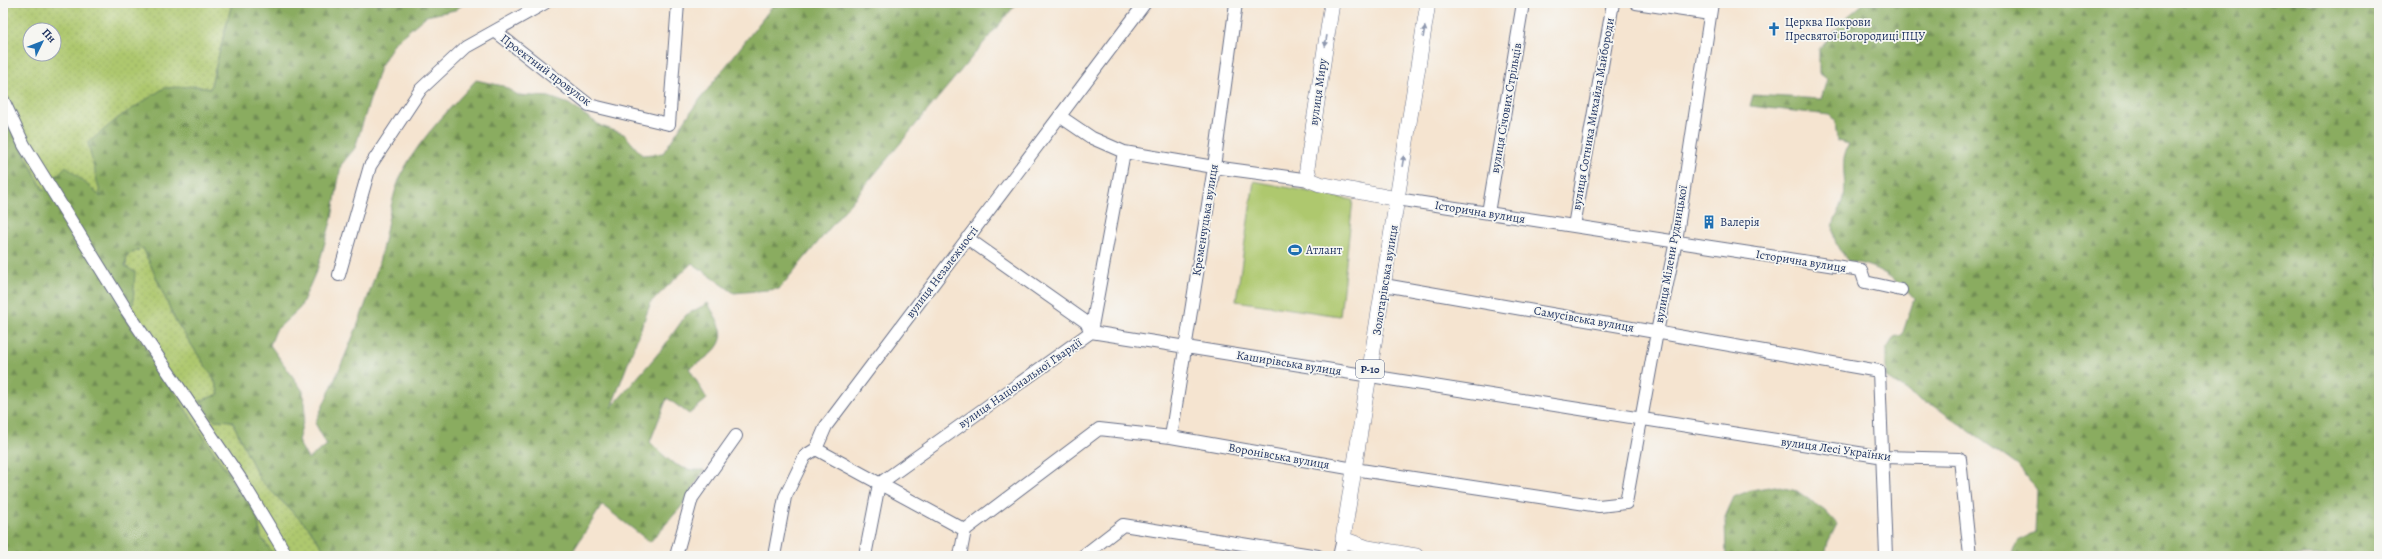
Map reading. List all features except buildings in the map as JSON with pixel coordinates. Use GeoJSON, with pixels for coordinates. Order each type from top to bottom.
{"type":"FeatureCollection","features":[{"type":"Feature","properties":{"kind":"main road","name":"вулиця Миру"},"geometry":{"type":"LineString","coordinates":[[1310,180],[1307,168],[1332,3]]}},
{"type":"Feature","properties":{"kind":"main road","name":"Золотарівська вулиця"},"geometry":{"type":"LineString","coordinates":[[1343,539],[1428,3]]}},
{"type":"Feature","properties":{"kind":"main road","name":"Історична вулиця"},"geometry":{"type":"LineString","coordinates":[[1310,180],[1320,184],[1398,199]]}},
{"type":"Feature","properties":{"kind":"main road"},"geometry":{"type":"LineString","coordinates":[[1343,539],[1368,548],[1416,556]]}},
{"type":"Feature","properties":{"kind":"street"},"geometry":{"type":"LineString","coordinates":[[338,275],[370,166],[421,89],[466,48],[545,3]]}},
{"type":"Feature","properties":{"kind":"street","name":"Проектний провулок"},"geometry":{"type":"LineString","coordinates":[[495,31],[589,105],[669,124],[678,3]]}},
{"type":"Feature","properties":{"kind":"street","name":"вулиця Незалежності"},"geometry":{"type":"LineString","coordinates":[[774,556],[785,497],[805,456],[816,450],[826,426],[1145,3]]}},
{"type":"Feature","properties":{"kind":"street","name":"Кременчуцька вулиця"},"geometry":{"type":"LineString","coordinates":[[1171,437],[1214,167],[1236,3]]}},
{"type":"Feature","properties":{"kind":"street","name":"вулиця Січових Стрільців"},"geometry":{"type":"LineString","coordinates":[[1488,213],[1523,3]]}},
{"type":"Feature","properties":{"kind":"street","name":"вулиця Сотника Михайла Майбороди"},"geometry":{"type":"LineString","coordinates":[[1574,226],[1613,3]]}},
{"type":"Feature","properties":{"kind":"street"},"geometry":{"type":"LineString","coordinates":[[1636,3],[1711,9]]}},
{"type":"Feature","properties":{"kind":"street","name":"вулиця Мілени Рудницької"},"geometry":{"type":"LineString","coordinates":[[1626,503],[1657,332],[1676,241],[1711,9]]}},
{"type":"Feature","properties":{"kind":"street"},"geometry":{"type":"LineString","coordinates":[[3,100],[24,145],[127,311],[240,478],[287,556]]}},
{"type":"Feature","properties":{"kind":"street","name":"Історична вулиця"},"geometry":{"type":"LineString","coordinates":[[1060,117],[1092,138],[1124,152],[1214,167],[1310,180]]}},
{"type":"Feature","properties":{"kind":"street","name":"вулиця Національної Гвардії"},"geometry":{"type":"LineString","coordinates":[[879,484],[1092,332],[1124,152]]}},
{"type":"Feature","properties":{"kind":"street","name":"Історична вулиця"},"geometry":{"type":"LineString","coordinates":[[1398,199],[1861,270],[1864,282],[1900,290]]}},
{"type":"Feature","properties":{"kind":"street"},"geometry":{"type":"LineString","coordinates":[[967,238],[1086,322],[1092,332]]}},
{"type":"Feature","properties":{"kind":"street","name":"Самусівська вулиця"},"geometry":{"type":"LineString","coordinates":[[1384,286],[1879,371],[1884,457]]}},
{"type":"Feature","properties":{"kind":"street","name":"Каширівська вулиця"},"geometry":{"type":"LineString","coordinates":[[1092,332],[1641,419]]}},
{"type":"Feature","properties":{"kind":"street","name":"вулиця Лесі Українки"},"geometry":{"type":"LineString","coordinates":[[1641,419],[1884,457],[1960,459],[1970,556]]}},
{"type":"Feature","properties":{"kind":"street","name":"Воронівська вулиця"},"geometry":{"type":"LineString","coordinates":[[965,530],[1099,429],[1171,437],[1354,469],[1599,506],[1626,503]]}},
{"type":"Feature","properties":{"kind":"street"},"geometry":{"type":"LineString","coordinates":[[676,556],[692,498],[736,436]]}},
{"type":"Feature","properties":{"kind":"street"},"geometry":{"type":"LineString","coordinates":[[816,450],[965,530],[960,556]]}},
{"type":"Feature","properties":{"kind":"street"},"geometry":{"type":"LineString","coordinates":[[1884,457],[1886,556]]}},
{"type":"Feature","properties":{"kind":"street"},"geometry":{"type":"LineString","coordinates":[[865,556],[879,484]]}},
{"type":"Feature","properties":{"kind":"street"},"geometry":{"type":"LineString","coordinates":[[1083,556],[1123,525],[1318,556]]}},
{"type":"Feature","properties":{"kind":"street","name":"Золотарівська вулиця"},"geometry":{"type":"LineString","coordinates":[[1339,556],[1343,539]]}},
{"type":"Feature","properties":{"kind":"green space"},"geometry":{"type":"Polygon","coordinates":[[[3,3],[232,3],[210,89],[195,86],[102,197],[44,191],[3,112],[3,3]]]}},
{"type":"Feature","properties":{"kind":"green space"},"geometry":{"type":"Polygon","coordinates":[[[232,3],[465,3],[455,10],[426,16],[395,42],[380,67],[355,148],[341,165],[332,218],[318,267],[300,308],[276,330],[270,345],[303,391],[305,414],[298,441],[308,459],[327,445],[315,423],[350,345],[372,286],[399,180],[419,145],[476,80],[503,86],[518,95],[549,97],[569,104],[601,126],[624,134],[642,155],[663,153],[694,107],[775,3],[1017,3],[779,289],[734,293],[692,263],[651,302],[611,408],[662,349],[686,315],[708,303],[720,326],[722,336],[720,342],[712,353],[689,368],[707,399],[689,414],[667,398],[650,442],[668,459],[680,467],[704,470],[681,507],[650,542],[602,505],[570,556],[328,556],[309,528],[260,480],[232,421],[214,420],[200,401],[219,394],[214,379],[175,320],[143,248],[127,255],[125,266],[135,272],[133,304],[122,314],[257,517],[261,537],[275,556],[3,556],[3,112],[43,190],[66,166],[101,197],[88,143],[118,118],[164,88],[195,86],[210,89],[232,3]]]}},
{"type":"Feature","properties":{"kind":"green space"},"geometry":{"type":"Polygon","coordinates":[[[1864,3],[2379,3],[2379,556],[2011,556],[2018,540],[2035,532],[2037,491],[2018,466],[1933,405],[1923,402],[1886,377],[1886,350],[1894,337],[1902,335],[1914,299],[1893,279],[1877,269],[1859,263],[1849,262],[1836,244],[1833,227],[1844,197],[1844,159],[1849,144],[1837,141],[1835,120],[1829,115],[1750,106],[1753,95],[1821,99],[1827,79],[1819,73],[1819,49],[1846,18],[1864,3]]]}},
{"type":"Feature","properties":{"kind":"green space","name":"Атлант"},"geometry":{"type":"Polygon","coordinates":[[[1254,181],[1353,200],[1340,316],[1236,301],[1254,181]]]}},
{"type":"Feature","properties":{"kind":"green space"},"geometry":{"type":"Polygon","coordinates":[[[143,248],[175,320],[214,379],[219,394],[201,401],[232,421],[260,480],[309,528],[328,556],[275,556],[261,537],[257,517],[122,314],[127,255],[143,248]]]}},
{"type":"Feature","properties":{"kind":"green space"},"geometry":{"type":"Polygon","coordinates":[[[1775,486],[1797,491],[1825,511],[1837,524],[1828,542],[1825,556],[1726,556],[1725,517],[1734,497],[1751,490],[1775,486]]]}},
{"type":"Feature","properties":{"kind":"place","name":"Церква Покрови Пресвятої Богородиці ПЦУ"},"geometry":{"type":"Point","coordinates":[1774,29]}},
{"type":"Feature","properties":{"kind":"place","name":"Валерія"},"geometry":{"type":"Point","coordinates":[1709,222]}},
{"type":"Feature","properties":{"kind":"place","name":"Атлант"},"geometry":{"type":"Point","coordinates":[1295,250]}}]}
